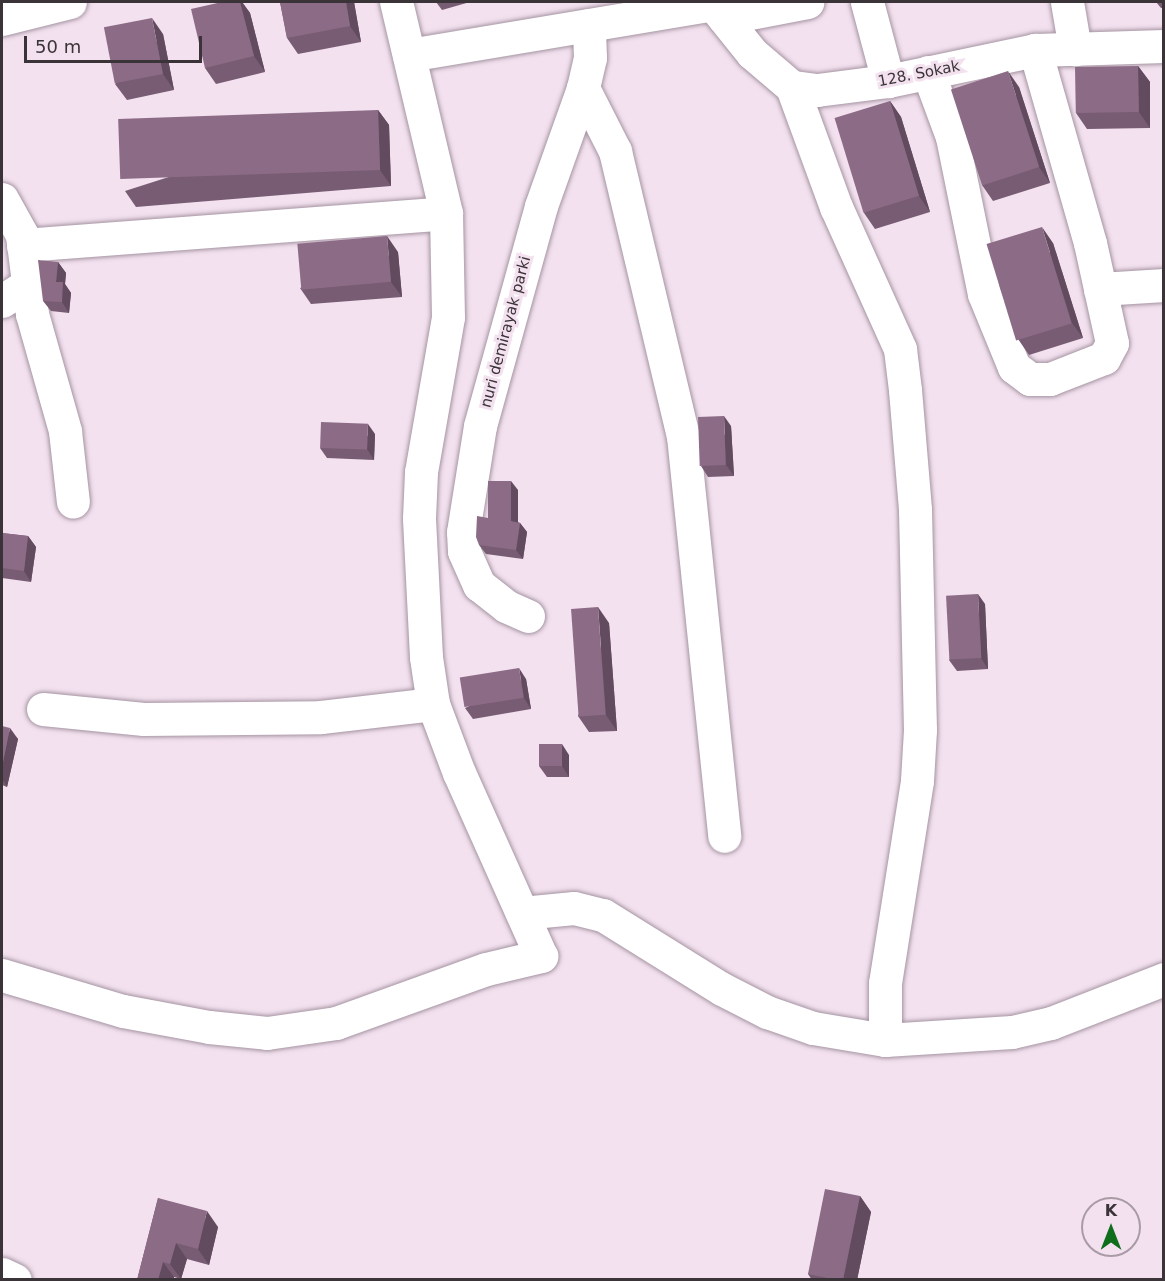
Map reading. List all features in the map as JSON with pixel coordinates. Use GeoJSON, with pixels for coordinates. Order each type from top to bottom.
{"type":"FeatureCollection","features":[{"type":"Feature","properties":{"kind":"street"},"geometry":{"type":"LineString","coordinates":[[2,19],[70,2]]}},
{"type":"Feature","properties":{"kind":"street"},"geometry":{"type":"LineString","coordinates":[[2,975],[123,1011],[209,1027],[267,1033],[336,1023],[486,969],[541,956],[459,773],[433,704],[420,599],[421,472],[447,317],[446,213],[396,2]]}},
{"type":"Feature","properties":{"kind":"street"},"geometry":{"type":"LineString","coordinates":[[409,55],[589,25],[716,8],[807,2]]}},
{"type":"Feature","properties":{"kind":"street"},"geometry":{"type":"LineString","coordinates":[[867,2],[888,81]]}},
{"type":"Feature","properties":{"kind":"street"},"geometry":{"type":"LineString","coordinates":[[1067,2],[1075,49]]}},
{"type":"Feature","properties":{"kind":"street"},"geometry":{"type":"LineString","coordinates":[[716,8],[752,53],[792,87],[836,207],[900,349],[915,510],[920,730],[917,781],[885,983],[885,1040]]}},
{"type":"Feature","properties":{"kind":"street","name":"nuri demirayak parki"},"geometry":{"type":"LineString","coordinates":[[528,616],[506,606],[479,585],[464,551],[463,532],[480,426],[541,206],[582,88],[590,58],[589,25]]}},
{"type":"Feature","properties":{"kind":"street","name":"128. Sokak"},"geometry":{"type":"LineString","coordinates":[[792,87],[817,90],[888,81],[1035,50],[1164,46]]}},
{"type":"Feature","properties":{"kind":"street"},"geometry":{"type":"LineString","coordinates":[[928,72],[952,137],[984,294],[1014,367],[1030,379],[1050,379],[1104,358],[1112,344],[1100,289],[1035,50]]}},
{"type":"Feature","properties":{"kind":"street"},"geometry":{"type":"LineString","coordinates":[[582,88],[615,151],[683,436],[724,836]]}},
{"type":"Feature","properties":{"kind":"street"},"geometry":{"type":"LineString","coordinates":[[2,199],[22,235],[23,245],[15,292],[32,314],[65,431],[73,502]]}},
{"type":"Feature","properties":{"kind":"street"},"geometry":{"type":"LineString","coordinates":[[23,245],[446,213]]}},
{"type":"Feature","properties":{"kind":"street"},"geometry":{"type":"LineString","coordinates":[[1100,289],[1164,285]]}},
{"type":"Feature","properties":{"kind":"street"},"geometry":{"type":"LineString","coordinates":[[43,709],[144,719],[321,717],[433,704]]}},
{"type":"Feature","properties":{"kind":"street"},"geometry":{"type":"LineString","coordinates":[[522,913],[574,908],[603,915],[722,989],[767,1012],[813,1028],[885,1040],[1032,1027],[1091,1010],[1164,979]]}},
{"type":"Feature","properties":{"kind":"street"},"geometry":{"type":"LineString","coordinates":[[2,1274],[15,1280]]}},
{"type":"Feature","properties":{"kind":"building"},"geometry":{"type":"Polygon","coordinates":[[[222,2],[240,2],[254,56],[205,68],[191,9],[222,2]]]}},
{"type":"Feature","properties":{"kind":"building"},"geometry":{"type":"Polygon","coordinates":[[[280,2],[346,2],[350,26],[287,38],[280,2]]]}},
{"type":"Feature","properties":{"kind":"building"},"geometry":{"type":"Polygon","coordinates":[[[152,18],[163,74],[115,83],[104,27],[152,18]]]}},
{"type":"Feature","properties":{"kind":"building"},"geometry":{"type":"Polygon","coordinates":[[[1138,66],[1139,112],[1076,113],[1075,67],[1138,66]]]}},
{"type":"Feature","properties":{"kind":"building"},"geometry":{"type":"Polygon","coordinates":[[[1008,71],[1039,167],[982,186],[951,90],[1008,71]]]}},
{"type":"Feature","properties":{"kind":"building"},"geometry":{"type":"Polygon","coordinates":[[[890,101],[919,196],[863,213],[835,118],[890,101]]]}},
{"type":"Feature","properties":{"kind":"building"},"geometry":{"type":"Polygon","coordinates":[[[378,110],[380,170],[120,179],[118,119],[378,110]]]}},
{"type":"Feature","properties":{"kind":"building"},"geometry":{"type":"Polygon","coordinates":[[[1042,227],[1072,324],[1016,341],[987,244],[1042,227]]]}},
{"type":"Feature","properties":{"kind":"building"},"geometry":{"type":"Polygon","coordinates":[[[387,236],[391,282],[301,290],[297,244],[387,236]]]}},
{"type":"Feature","properties":{"kind":"building"},"geometry":{"type":"Polygon","coordinates":[[[38,260],[58,262],[56,282],[63,282],[62,302],[43,301],[38,260]]]}},
{"type":"Feature","properties":{"kind":"building"},"geometry":{"type":"Polygon","coordinates":[[[724,416],[726,465],[700,466],[698,417],[724,416]]]}},
{"type":"Feature","properties":{"kind":"building"},"geometry":{"type":"Polygon","coordinates":[[[321,422],[368,424],[367,450],[320,448],[321,422]]]}},
{"type":"Feature","properties":{"kind":"building"},"geometry":{"type":"Polygon","coordinates":[[[488,481],[511,481],[511,521],[520,523],[516,550],[479,545],[476,537],[477,516],[488,518],[488,481]]]}},
{"type":"Feature","properties":{"kind":"building"},"geometry":{"type":"Polygon","coordinates":[[[2,533],[28,536],[24,571],[2,568],[2,533]]]}},
{"type":"Feature","properties":{"kind":"building"},"geometry":{"type":"Polygon","coordinates":[[[978,594],[981,658],[949,660],[946,596],[978,594]]]}},
{"type":"Feature","properties":{"kind":"building"},"geometry":{"type":"Polygon","coordinates":[[[598,607],[606,715],[579,717],[571,609],[598,607]]]}},
{"type":"Feature","properties":{"kind":"building"},"geometry":{"type":"Polygon","coordinates":[[[519,668],[524,698],[464,707],[460,677],[519,668]]]}},
{"type":"Feature","properties":{"kind":"building"},"geometry":{"type":"Polygon","coordinates":[[[2,726],[10,728],[2,767],[2,726]]]}},
{"type":"Feature","properties":{"kind":"building"},"geometry":{"type":"Polygon","coordinates":[[[539,744],[562,744],[562,766],[539,766],[539,744]]]}},
{"type":"Feature","properties":{"kind":"building"},"geometry":{"type":"Polygon","coordinates":[[[825,1189],[860,1196],[843,1280],[808,1274],[825,1189]]]}},
{"type":"Feature","properties":{"kind":"building"},"geometry":{"type":"Polygon","coordinates":[[[158,1198],[207,1211],[198,1249],[176,1243],[170,1264],[163,1262],[158,1280],[137,1280],[158,1198]]]}}]}
